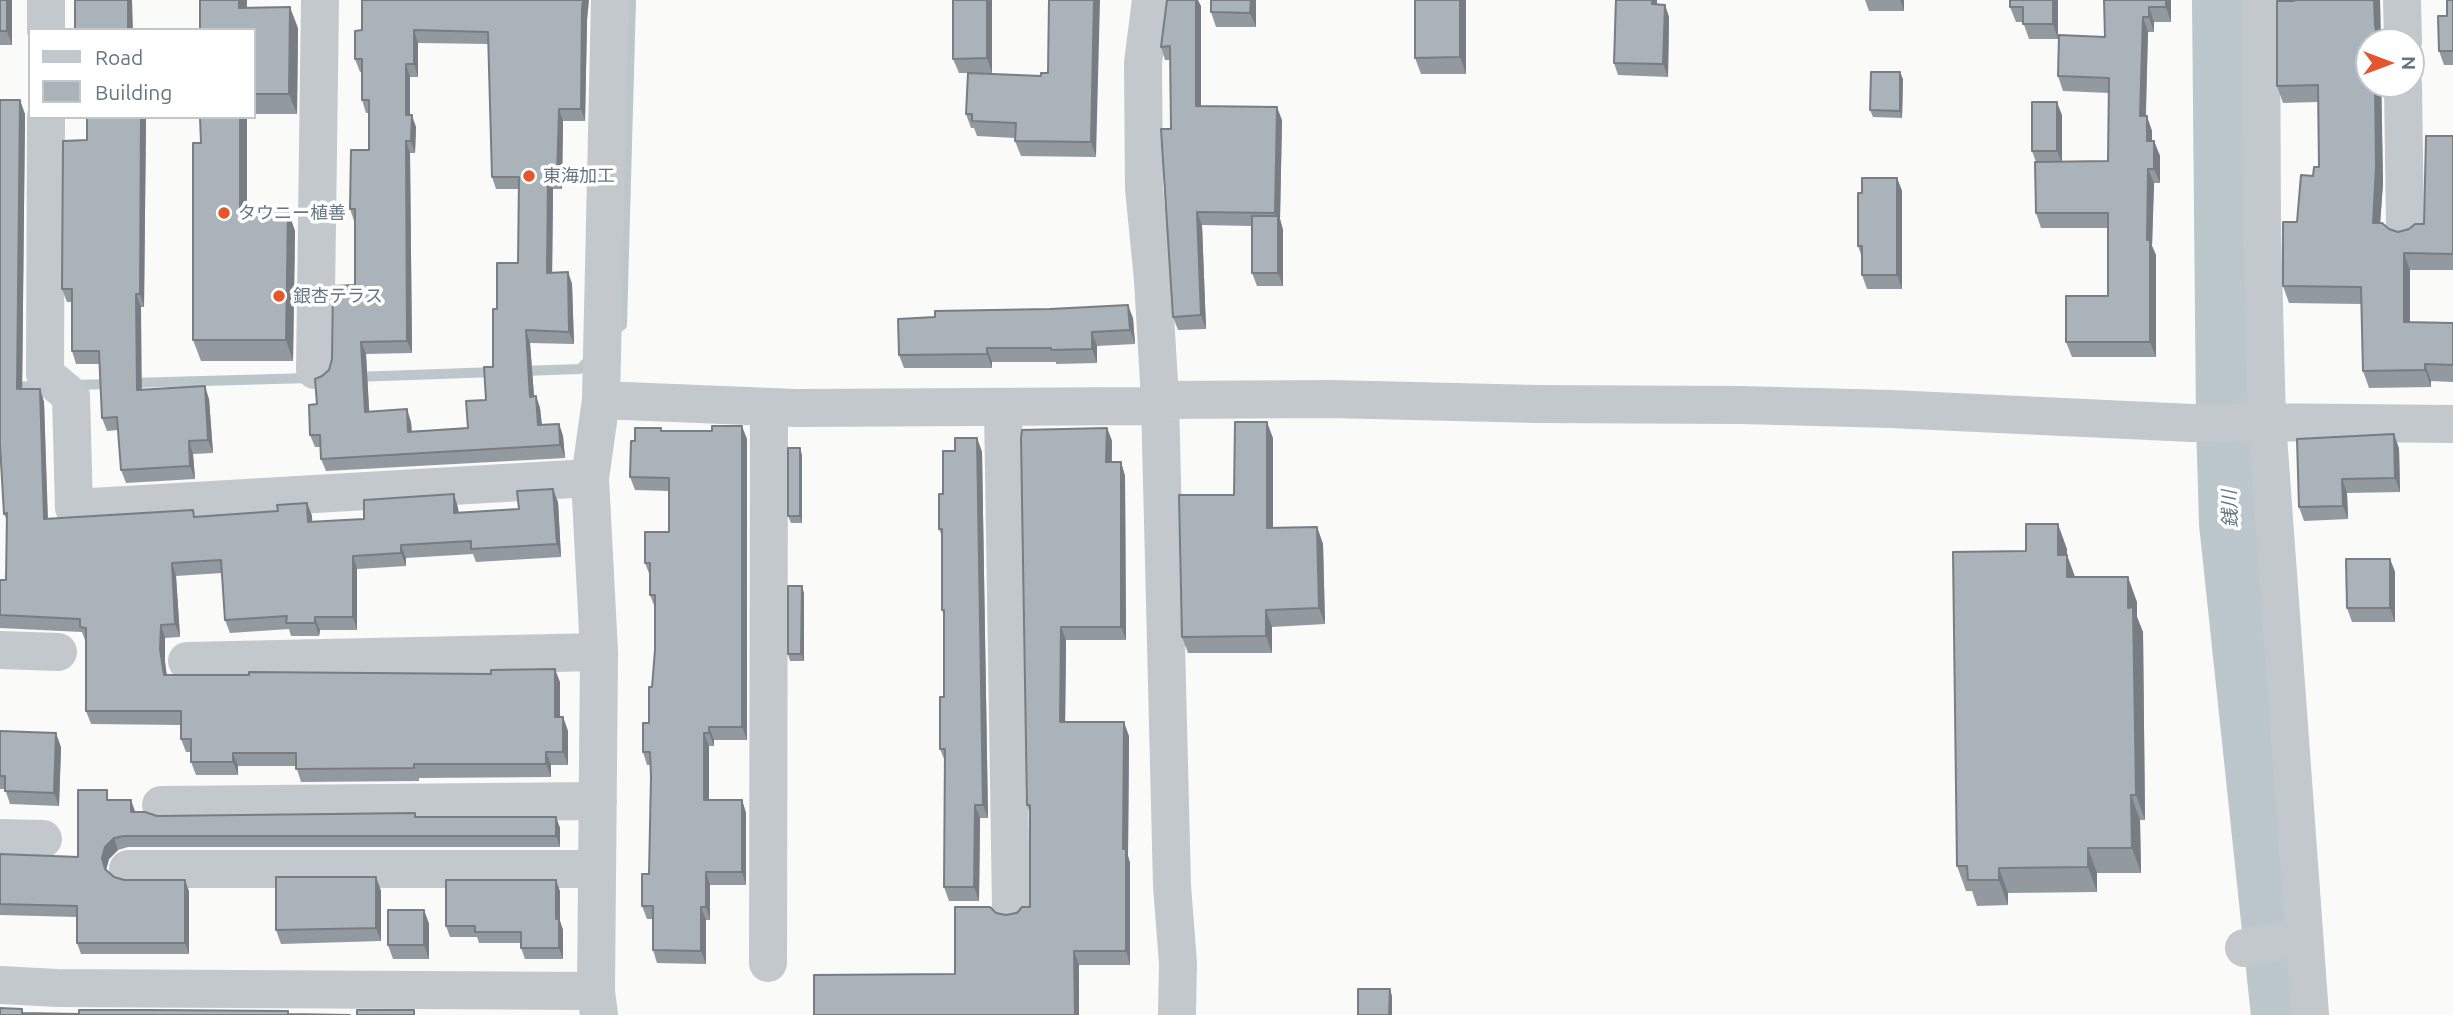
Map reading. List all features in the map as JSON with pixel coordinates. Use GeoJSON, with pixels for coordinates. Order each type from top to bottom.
{"type":"FeatureCollection","features":[{"type":"Feature","properties":{"kind":"street"},"geometry":{"type":"LineString","coordinates":[[46,0],[46,28]]}},
{"type":"Feature","properties":{"kind":"street"},"geometry":{"type":"LineString","coordinates":[[316,370],[320,0]]}},
{"type":"Feature","properties":{"kind":"street"},"geometry":{"type":"LineString","coordinates":[[0,985],[57,1001],[597,1003],[599,652],[590,478],[601,400],[610,0]]}},
{"type":"Feature","properties":{"kind":"street"},"geometry":{"type":"LineString","coordinates":[[1151,0],[1143,63],[1144,188],[1160,400],[1172,886],[1178,963],[1177,1015]]}},
{"type":"Feature","properties":{"kind":"street"},"geometry":{"type":"LineString","coordinates":[[2260,0],[2262,422],[2297,938],[2310,1015]]}},
{"type":"Feature","properties":{"kind":"street"},"geometry":{"type":"LineString","coordinates":[[2402,0],[2403,28]]}},
{"type":"Feature","properties":{"kind":"street"},"geometry":{"type":"LineString","coordinates":[[2403,98],[2405,227]]}},
{"type":"Feature","properties":{"kind":"street"},"geometry":{"type":"LineString","coordinates":[[46,119],[46,374],[71,396],[74,508],[590,478]]}},
{"type":"Feature","properties":{"kind":"street"},"geometry":{"type":"LineString","coordinates":[[601,400],[769,407],[1003,409],[1147,407],[1160,400],[1331,399],[1741,405],[2198,422],[2453,424]]}},
{"type":"Feature","properties":{"kind":"street"},"geometry":{"type":"LineString","coordinates":[[768,963],[769,407]]}},
{"type":"Feature","properties":{"kind":"street"},"geometry":{"type":"LineString","coordinates":[[1003,409],[1011,907]]}},
{"type":"Feature","properties":{"kind":"street"},"geometry":{"type":"LineString","coordinates":[[0,650],[58,652]]}},
{"type":"Feature","properties":{"kind":"street"},"geometry":{"type":"LineString","coordinates":[[187,661],[599,652]]}},
{"type":"Feature","properties":{"kind":"street"},"geometry":{"type":"LineString","coordinates":[[161,804],[598,801]]}},
{"type":"Feature","properties":{"kind":"street"},"geometry":{"type":"LineString","coordinates":[[0,838],[43,839]]}},
{"type":"Feature","properties":{"kind":"street"},"geometry":{"type":"LineString","coordinates":[[128,869],[597,869]]}},
{"type":"Feature","properties":{"kind":"street"},"geometry":{"type":"LineString","coordinates":[[2246,947],[2297,938]]}},
{"type":"Feature","properties":{"kind":"building"},"geometry":{"type":"Polygon","coordinates":[[[0,0],[7,0],[7,31],[0,31],[0,0]]]}},
{"type":"Feature","properties":{"kind":"building"},"geometry":{"type":"Polygon","coordinates":[[[75,0],[128,0],[128,28],[75,28],[75,0]]]}},
{"type":"Feature","properties":{"kind":"building"},"geometry":{"type":"Polygon","coordinates":[[[200,0],[239,0],[239,8],[290,7],[289,94],[256,94],[256,28],[200,28],[200,0]]]}},
{"type":"Feature","properties":{"kind":"building"},"geometry":{"type":"Polygon","coordinates":[[[362,0],[583,0],[581,109],[559,109],[557,177],[548,177],[547,273],[568,272],[569,332],[526,330],[530,397],[536,396],[538,425],[559,424],[560,445],[321,459],[320,435],[310,435],[309,405],[317,404],[315,379],[329,370],[332,359],[333,286],[355,285],[355,209],[350,209],[351,150],[369,150],[369,100],[362,100],[362,59],[355,59],[355,31],[362,30],[362,0]],[[414,30],[414,64],[406,64],[406,115],[412,115],[411,141],[406,141],[407,341],[361,342],[365,412],[407,409],[408,432],[468,428],[466,401],[486,400],[484,367],[493,367],[493,309],[497,309],[497,263],[518,263],[519,177],[492,177],[488,32],[414,30]]]}},
{"type":"Feature","properties":{"kind":"building"},"geometry":{"type":"Polygon","coordinates":[[[953,0],[987,0],[987,58],[953,59],[953,0]]]}},
{"type":"Feature","properties":{"kind":"building"},"geometry":{"type":"Polygon","coordinates":[[[1049,0],[1094,0],[1091,142],[1015,141],[1016,123],[972,121],[972,114],[966,114],[968,73],[1041,76],[1041,73],[1048,73],[1049,0]]]}},
{"type":"Feature","properties":{"kind":"building"},"geometry":{"type":"Polygon","coordinates":[[[1167,0],[1196,0],[1196,106],[1277,107],[1275,213],[1197,212],[1201,315],[1173,317],[1161,129],[1171,129],[1170,46],[1161,47],[1167,0]]]}},
{"type":"Feature","properties":{"kind":"building"},"geometry":{"type":"Polygon","coordinates":[[[1211,0],[1251,0],[1250,13],[1211,12],[1211,0]]]}},
{"type":"Feature","properties":{"kind":"building"},"geometry":{"type":"Polygon","coordinates":[[[1415,0],[1460,0],[1460,57],[1415,58],[1415,0]]]}},
{"type":"Feature","properties":{"kind":"building"},"geometry":{"type":"Polygon","coordinates":[[[1616,0],[1652,0],[1652,4],[1665,5],[1663,64],[1614,63],[1616,0]]]}},
{"type":"Feature","properties":{"kind":"building"},"geometry":{"type":"Polygon","coordinates":[[[2010,0],[2053,0],[2053,24],[2023,24],[2023,7],[2010,7],[2010,0]]]}},
{"type":"Feature","properties":{"kind":"building"},"geometry":{"type":"Polygon","coordinates":[[[2104,0],[2166,0],[2166,7],[2149,7],[2149,17],[2143,17],[2140,116],[2147,116],[2147,141],[2154,141],[2154,169],[2148,169],[2150,342],[2066,342],[2066,296],[2108,296],[2108,213],[2036,213],[2035,162],[2108,161],[2109,78],[2058,76],[2059,35],[2105,37],[2104,0]]]}},
{"type":"Feature","properties":{"kind":"building"},"geometry":{"type":"Polygon","coordinates":[[[2374,0],[2376,28],[2355,28],[2355,98],[2375,98],[2373,223],[2382,223],[2398,232],[2415,224],[2424,224],[2426,136],[2453,136],[2453,254],[2404,253],[2404,322],[2453,323],[2453,365],[2425,364],[2425,370],[2363,371],[2361,287],[2283,286],[2283,222],[2297,222],[2301,175],[2313,176],[2314,167],[2319,167],[2318,85],[2277,86],[2277,1],[2374,0]]]}},
{"type":"Feature","properties":{"kind":"building"},"geometry":{"type":"Polygon","coordinates":[[[2447,0],[2453,0],[2453,51],[2439,51],[2438,16],[2447,16],[2447,0]]]}},
{"type":"Feature","properties":{"kind":"building"},"geometry":{"type":"Polygon","coordinates":[[[1871,72],[1900,72],[1900,111],[1870,110],[1871,72]]]}},
{"type":"Feature","properties":{"kind":"building"},"geometry":{"type":"Polygon","coordinates":[[[0,100],[20,100],[17,389],[40,389],[44,519],[193,510],[194,517],[278,511],[277,505],[307,503],[308,522],[364,519],[364,500],[454,494],[454,513],[519,509],[517,491],[553,489],[557,544],[471,549],[471,541],[401,545],[401,553],[353,556],[353,617],[315,617],[315,623],[286,623],[287,616],[225,620],[221,560],[172,563],[175,624],[161,625],[160,649],[164,675],[249,675],[249,672],[491,674],[491,670],[555,669],[555,717],[563,717],[563,752],[546,752],[546,764],[414,764],[414,768],[296,769],[296,753],[233,753],[233,762],[191,762],[191,739],[181,739],[181,711],[86,711],[86,628],[80,627],[80,619],[0,615],[0,580],[6,580],[7,513],[4,514],[0,445],[0,100]]]}},
{"type":"Feature","properties":{"kind":"building"},"geometry":{"type":"Polygon","coordinates":[[[2032,102],[2057,102],[2057,151],[2032,151],[2032,102]]]}},
{"type":"Feature","properties":{"kind":"building"},"geometry":{"type":"Polygon","coordinates":[[[87,119],[141,119],[140,294],[136,294],[137,390],[205,386],[208,440],[189,441],[190,466],[121,470],[117,417],[102,418],[99,351],[72,351],[72,289],[62,289],[63,141],[87,140],[87,119]]]}},
{"type":"Feature","properties":{"kind":"building"},"geometry":{"type":"Polygon","coordinates":[[[200,119],[240,119],[240,210],[288,211],[286,340],[193,340],[193,143],[201,143],[200,119]]]}},
{"type":"Feature","properties":{"kind":"building"},"geometry":{"type":"Polygon","coordinates":[[[1862,178],[1897,178],[1897,275],[1862,275],[1862,246],[1858,246],[1858,193],[1862,193],[1862,178]]]}},
{"type":"Feature","properties":{"kind":"building"},"geometry":{"type":"Polygon","coordinates":[[[1252,216],[1278,216],[1278,273],[1252,273],[1252,216]]]}},
{"type":"Feature","properties":{"kind":"building"},"geometry":{"type":"Polygon","coordinates":[[[1128,305],[1130,330],[1092,332],[1092,349],[987,348],[987,354],[899,355],[898,319],[935,317],[935,311],[1128,305]]]}},
{"type":"Feature","properties":{"kind":"building"},"geometry":{"type":"Polygon","coordinates":[[[1235,422],[1267,422],[1267,528],[1317,527],[1319,608],[1266,610],[1266,636],[1182,637],[1179,495],[1234,495],[1235,422]]]}},
{"type":"Feature","properties":{"kind":"building"},"geometry":{"type":"Polygon","coordinates":[[[712,426],[742,426],[742,727],[709,727],[709,733],[704,733],[704,800],[742,800],[742,872],[706,872],[706,907],[701,907],[701,951],[653,950],[653,906],[642,906],[642,874],[649,874],[651,777],[650,752],[643,752],[643,723],[649,723],[649,687],[652,687],[655,650],[655,595],[650,595],[650,563],[645,563],[645,532],[669,532],[669,478],[630,477],[631,441],[635,441],[635,428],[712,431],[712,426]]]}},
{"type":"Feature","properties":{"kind":"building"},"geometry":{"type":"Polygon","coordinates":[[[1107,428],[1106,462],[1121,462],[1121,627],[1061,627],[1060,722],[1124,722],[1123,849],[1126,849],[1126,951],[1074,951],[1075,1015],[814,1015],[814,975],[955,974],[955,907],[990,907],[996,913],[1006,915],[1017,913],[1022,907],[1030,907],[1022,430],[1107,428]]]}},
{"type":"Feature","properties":{"kind":"building"},"geometry":{"type":"Polygon","coordinates":[[[2394,434],[2395,478],[2342,479],[2343,506],[2299,507],[2297,439],[2394,434]]]}},
{"type":"Feature","properties":{"kind":"building"},"geometry":{"type":"Polygon","coordinates":[[[955,438],[977,438],[983,805],[975,805],[974,887],[944,887],[945,749],[940,749],[940,697],[944,697],[944,610],[939,494],[943,494],[943,451],[955,451],[955,438]]]}},
{"type":"Feature","properties":{"kind":"building"},"geometry":{"type":"Polygon","coordinates":[[[788,448],[800,448],[800,516],[788,516],[788,448]]]}},
{"type":"Feature","properties":{"kind":"building"},"geometry":{"type":"Polygon","coordinates":[[[2026,524],[2058,524],[2058,555],[2067,555],[2067,577],[2128,577],[2128,608],[2133,607],[2136,795],[2131,795],[2132,848],[2088,848],[2088,867],[1999,868],[1999,880],[1968,880],[1967,866],[1957,866],[1953,552],[2026,551],[2026,524]]]}},
{"type":"Feature","properties":{"kind":"building"},"geometry":{"type":"Polygon","coordinates":[[[2346,559],[2390,559],[2390,608],[2347,608],[2346,559]]]}},
{"type":"Feature","properties":{"kind":"building"},"geometry":{"type":"Polygon","coordinates":[[[788,586],[802,586],[801,654],[788,654],[788,586]]]}},
{"type":"Feature","properties":{"kind":"building"},"geometry":{"type":"Polygon","coordinates":[[[0,731],[56,733],[54,793],[5,791],[5,776],[0,776],[0,731]]]}},
{"type":"Feature","properties":{"kind":"building"},"geometry":{"type":"Polygon","coordinates":[[[78,790],[107,790],[107,800],[131,800],[131,812],[145,812],[157,816],[415,813],[415,817],[556,817],[556,836],[114,838],[105,847],[102,858],[105,869],[114,877],[124,880],[185,880],[185,943],[77,943],[77,906],[0,904],[0,854],[78,857],[78,790]]]}},
{"type":"Feature","properties":{"kind":"building"},"geometry":{"type":"Polygon","coordinates":[[[276,877],[376,877],[376,928],[276,930],[276,877]]]}},
{"type":"Feature","properties":{"kind":"building"},"geometry":{"type":"Polygon","coordinates":[[[446,880],[556,880],[559,948],[521,948],[521,932],[475,932],[475,926],[446,926],[446,880]]]}},
{"type":"Feature","properties":{"kind":"building"},"geometry":{"type":"Polygon","coordinates":[[[388,910],[424,910],[424,945],[388,945],[388,910]]]}},
{"type":"Feature","properties":{"kind":"building"},"geometry":{"type":"Polygon","coordinates":[[[1358,989],[1390,989],[1389,1015],[1358,1015],[1358,989]]]}},
{"type":"Feature","properties":{"kind":"building"},"geometry":{"type":"Polygon","coordinates":[[[0,1008],[22,1009],[22,1013],[79,1014],[79,1010],[148,1010],[288,1011],[288,1014],[350,1015],[0,1015],[0,1008]]]}},
{"type":"Feature","properties":{"kind":"building"},"geometry":{"type":"Polygon","coordinates":[[[357,1010],[414,1010],[414,1015],[357,1015],[357,1010]]]}},
{"type":"Feature","properties":{"kind":"waterway"},"geometry":{"type":"LineString","coordinates":[[619,327],[622,325],[631,0]]}},
{"type":"Feature","properties":{"kind":"waterway","name":"銭川"},"geometry":{"type":"LineString","coordinates":[[2222,0],[2229,523],[2281,1015]]}},
{"type":"Feature","properties":{"kind":"waterway"},"geometry":{"type":"LineString","coordinates":[[522,371],[580,369],[590,359]]}},
{"type":"Feature","properties":{"kind":"waterway"},"geometry":{"type":"LineString","coordinates":[[354,377],[496,372]]}},
{"type":"Feature","properties":{"kind":"waterway"},"geometry":{"type":"LineString","coordinates":[[130,383],[311,378]]}},
{"type":"Feature","properties":{"kind":"waterway"},"geometry":{"type":"LineString","coordinates":[[74,385],[111,384]]}},
{"type":"Feature","properties":{"kind":"waterway"},"geometry":{"type":"LineString","coordinates":[[0,387],[41,386]]}},
{"type":"Feature","properties":{"kind":"place","name":"東海加工"},"geometry":{"type":"Point","coordinates":[529,176]}},
{"type":"Feature","properties":{"kind":"place","name":"タウニー植善"},"geometry":{"type":"Point","coordinates":[224,213]}},
{"type":"Feature","properties":{"kind":"place","name":"銀杏テラス"},"geometry":{"type":"Point","coordinates":[279,296]}}]}
